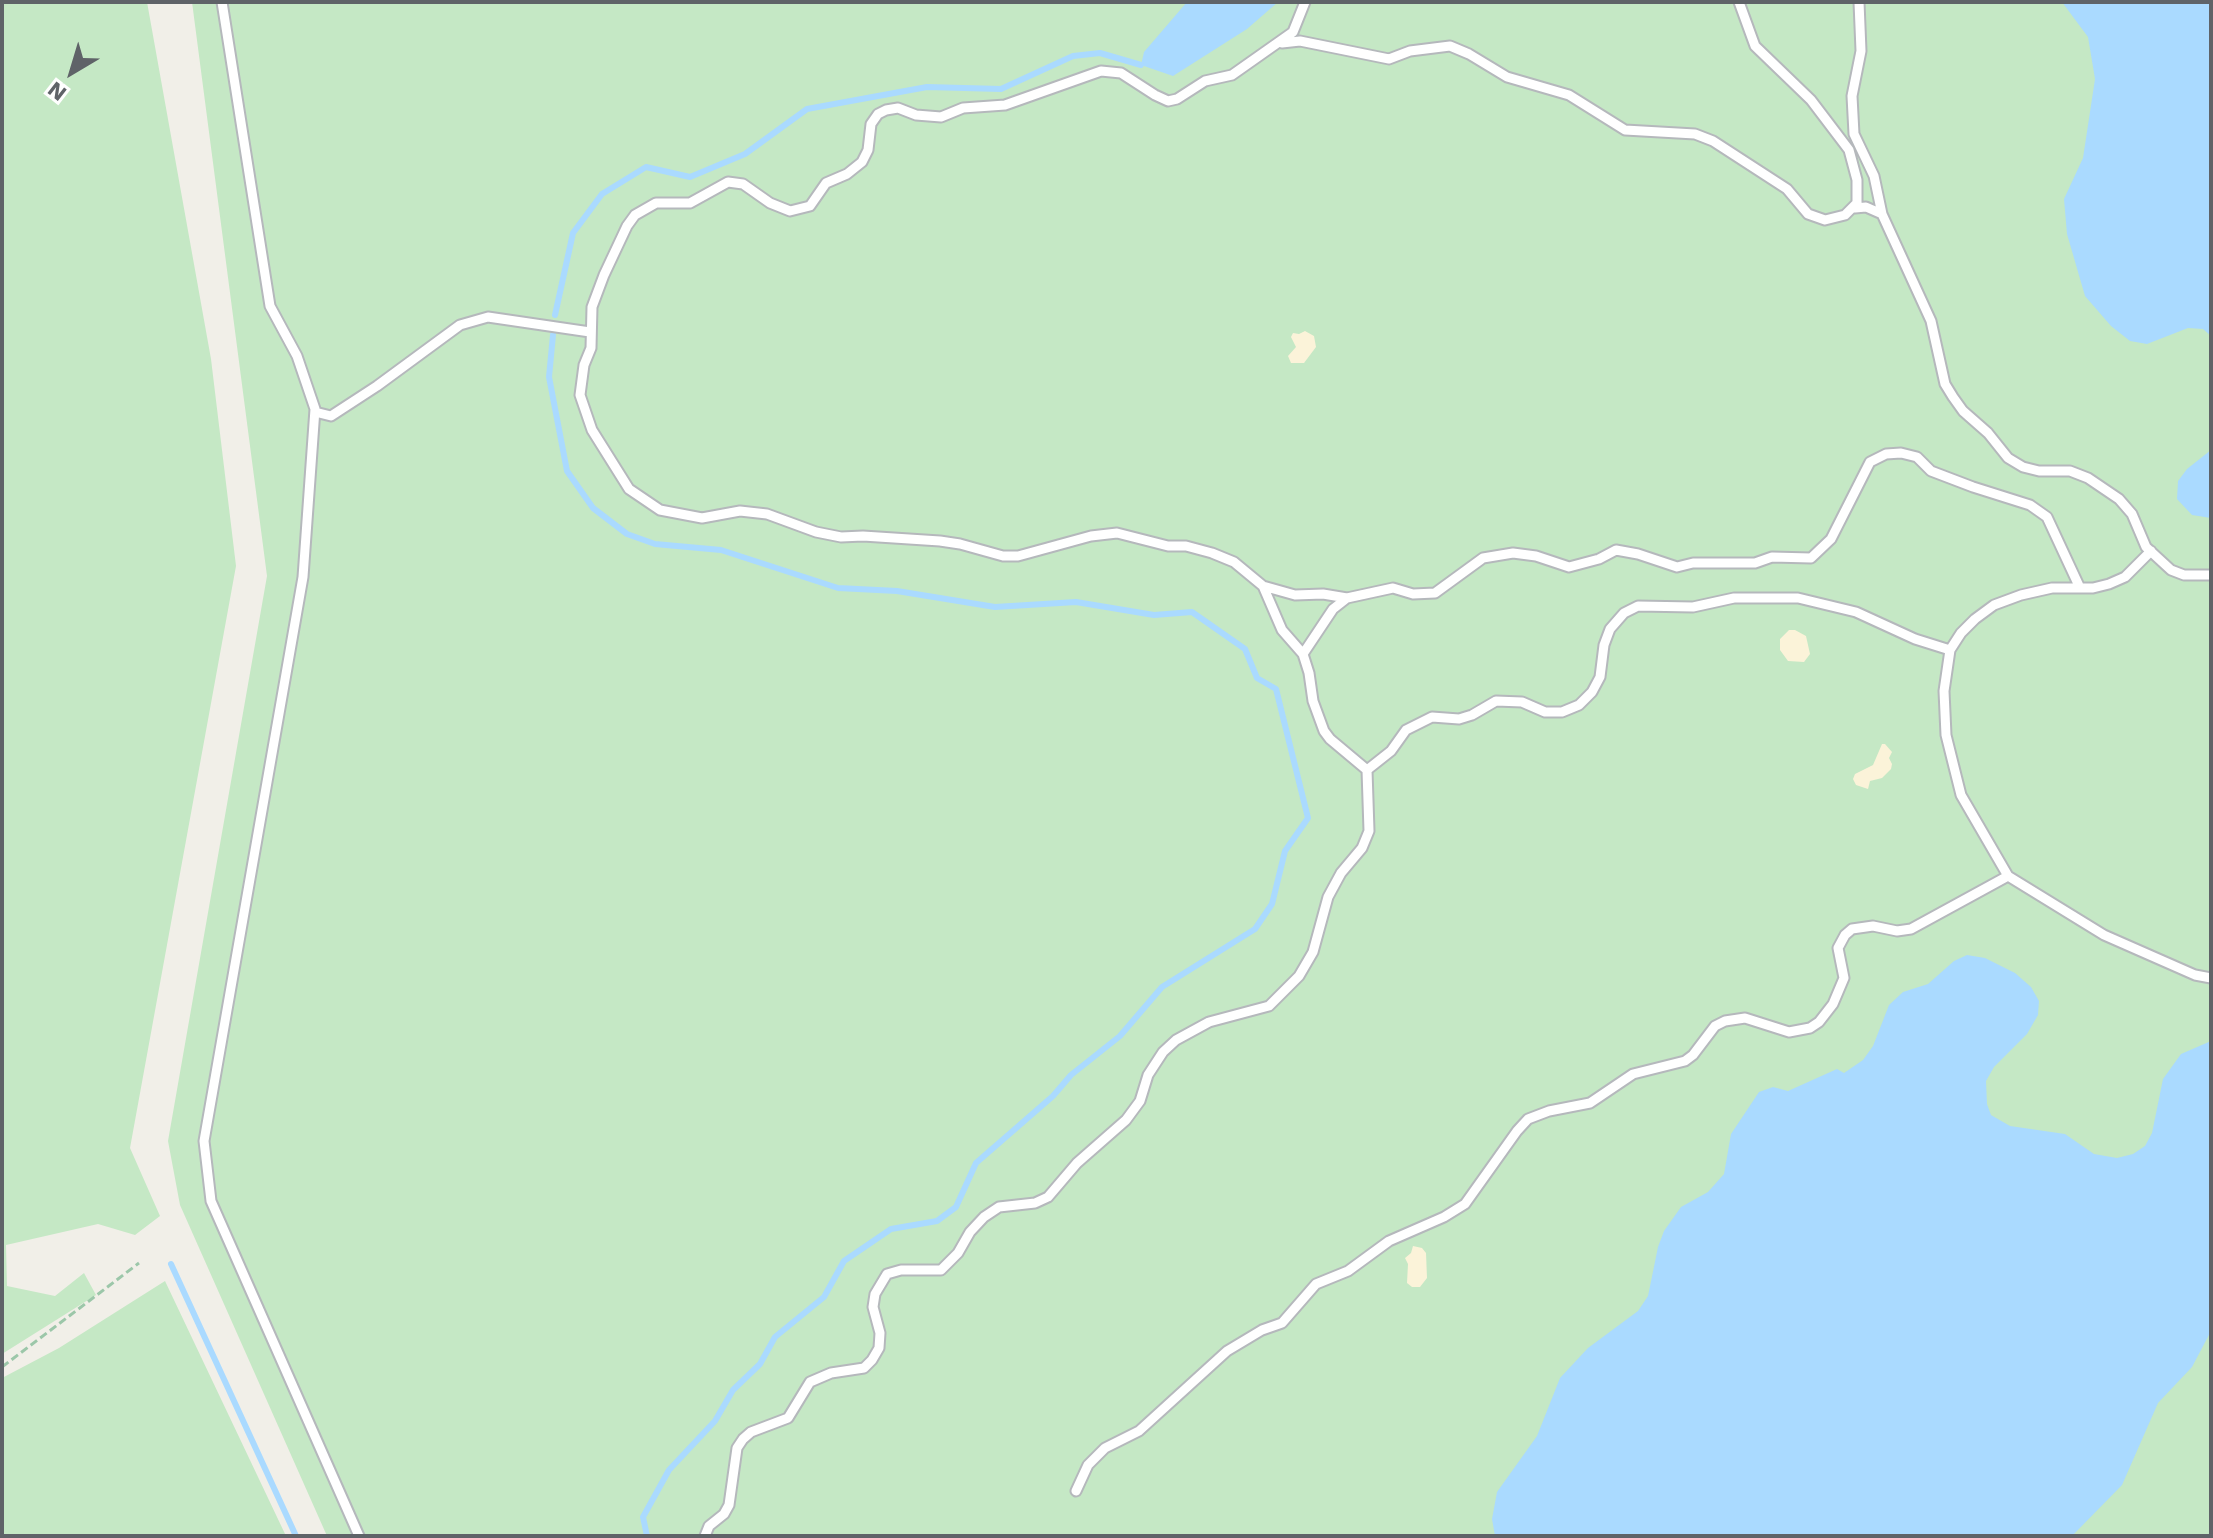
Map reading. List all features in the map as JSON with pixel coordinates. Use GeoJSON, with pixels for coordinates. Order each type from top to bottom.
{"type":"FeatureCollection","features":[{"type":"Feature","properties":{"kind":"lane"},"geometry":{"type":"LineString","coordinates":[[222,2],[270,306],[297,356],[315,412],[303,577],[204,1141],[211,1201],[359,1536]]}},
{"type":"Feature","properties":{"kind":"lane"},"geometry":{"type":"LineString","coordinates":[[1305,2],[1293,32],[1232,75],[1205,81],[1177,99],[1168,101],[1155,95],[1121,73],[1101,71],[1005,105],[963,108],[941,117],[916,115],[898,108],[886,110],[878,114],[871,124],[868,150],[862,162],[847,174],[826,183],[810,206],[790,211],[770,203],[743,184],[728,182],[690,203],[656,203],[635,215],[627,226],[592,307],[591,348],[584,365],[580,395],[592,430],[629,489],[660,510],[702,518],[740,511],[767,514],[816,532],[841,537],[940,541],[1003,556],[1018,556],[1091,536],[1117,533],[1212,553],[1234,562],[1263,586],[1295,595],[1323,594],[1347,598],[1393,588],[1413,594],[1435,593],[1483,558],[1513,553],[1536,556],[1569,567],[1590,562],[1616,550],[1677,567],[1693,563],[1755,563],[1772,557],[1811,558],[1831,539],[1870,462],[1886,454],[1901,453],[1917,457],[1931,471],[2030,505],[2047,517],[2080,588]]}},
{"type":"Feature","properties":{"kind":"lane"},"geometry":{"type":"LineString","coordinates":[[1739,2],[1755,46],[1811,100],[1849,150],[1857,180],[1855,208]]}},
{"type":"Feature","properties":{"kind":"lane"},"geometry":{"type":"LineString","coordinates":[[1859,2],[1861,51],[1851,108],[1854,134],[1874,176],[1882,214],[1931,321],[1945,384],[1963,411],[1988,433],[2008,458],[2039,471],[2070,471],[2088,478],[2119,499],[2132,514],[2146,547],[2171,570],[2184,575],[2211,575]]}},
{"type":"Feature","properties":{"kind":"lane"},"geometry":{"type":"LineString","coordinates":[[1278,43],[1300,41],[1389,59],[1410,51],[1450,46],[1507,77],[1569,95],[1625,130],[1695,134],[1713,141],[1787,189],[1801,208],[1817,218],[1836,218],[1855,208],[1866,207],[1882,214]]}},
{"type":"Feature","properties":{"kind":"lane"},"geometry":{"type":"LineString","coordinates":[[315,412],[331,416],[460,325],[488,317],[590,332]]}},
{"type":"Feature","properties":{"kind":"lane"},"geometry":{"type":"LineString","coordinates":[[2151,551],[2125,577],[2109,584],[2052,588],[2021,595],[1994,605],[1961,633],[1950,650],[1944,714],[1950,758],[1961,795],[2008,876],[2104,935],[2195,975],[2211,978]]}},
{"type":"Feature","properties":{"kind":"lane"},"geometry":{"type":"LineString","coordinates":[[705,1536],[709,1526],[724,1514],[729,1505],[737,1448],[743,1439],[751,1432],[788,1418],[810,1382],[831,1373],[864,1368],[872,1360],[879,1348],[880,1333],[873,1307],[875,1294],[887,1274],[901,1270],[941,1270],[958,1253],[970,1232],[984,1217],[999,1207],[1035,1203],[1048,1197],[1077,1163],[1126,1120],[1140,1101],[1148,1075],[1163,1052],[1176,1040],[1209,1022],[1269,1006],[1299,976],[1313,952],[1328,897],[1341,873],[1362,848],[1369,831],[1367,770],[1324,731],[1313,701],[1303,654],[1282,630],[1263,586]]}},
{"type":"Feature","properties":{"kind":"lane"},"geometry":{"type":"LineString","coordinates":[[1303,654],[1333,609],[1347,598]]}},
{"type":"Feature","properties":{"kind":"lane"},"geometry":{"type":"LineString","coordinates":[[1367,770],[1391,751],[1406,730],[1432,717],[1459,719],[1496,701],[1522,702],[1545,712],[1562,712],[1579,705],[1592,692],[1600,677],[1604,645],[1610,629],[1624,613],[1638,606],[1693,607],[1734,598],[1798,598],[1856,612],[1915,639],[1950,650]]}},
{"type":"Feature","properties":{"kind":"lane"},"geometry":{"type":"LineString","coordinates":[[1076,1491],[1088,1465],[1105,1448],[1139,1431],[1227,1351],[1262,1330],[1282,1323],[1316,1284],[1348,1271],[1389,1241],[1444,1217],[1465,1204],[1528,1119],[1549,1111],[1590,1103],[1633,1074],[1685,1061],[1715,1026],[1725,1021],[1745,1018],[1789,1032],[1810,1028],[1833,1004],[1844,978],[1838,948],[1852,929],[1873,926],[1897,931],[1911,929],[2008,876]]}},
{"type":"Feature","properties":{"kind":"path"},"geometry":{"type":"LineString","coordinates":[[2,1367],[139,1263]]}},
{"type":"Feature","properties":{"kind":"green space"},"geometry":{"type":"Polygon","coordinates":[[[2,2],[147,2],[211,359],[236,566],[130,1148],[160,1216],[135,1235],[98,1224],[6,1245],[7,1286],[55,1296],[84,1273],[96,1295],[2,1354],[2,2]]]}},
{"type":"Feature","properties":{"kind":"green space"},"geometry":{"type":"Polygon","coordinates":[[[192,2],[2211,2],[2211,1536],[327,1536],[180,1205],[168,1141],[267,576],[192,2]]]}},
{"type":"Feature","properties":{"kind":"green space"},"geometry":{"type":"Polygon","coordinates":[[[165,1281],[286,1536],[2,1536],[2,1378],[59,1348],[165,1281]]]}},
{"type":"Feature","properties":{"kind":"sand"},"geometry":{"type":"Polygon","coordinates":[[[1305,331],[1314,336],[1316,347],[1304,363],[1291,363],[1288,356],[1296,347],[1291,337],[1293,333],[1305,331]]]}},
{"type":"Feature","properties":{"kind":"sand"},"geometry":{"type":"Polygon","coordinates":[[[1789,630],[1806,636],[1810,654],[1804,662],[1788,661],[1780,650],[1780,639],[1789,630]]]}},
{"type":"Feature","properties":{"kind":"sand"},"geometry":{"type":"Polygon","coordinates":[[[1882,744],[1892,752],[1889,758],[1891,769],[1882,778],[1870,781],[1868,789],[1856,785],[1853,779],[1855,774],[1873,765],[1882,744]]]}},
{"type":"Feature","properties":{"kind":"sand"},"geometry":{"type":"Polygon","coordinates":[[[1413,1246],[1422,1248],[1426,1253],[1427,1278],[1420,1287],[1407,1283],[1408,1264],[1405,1258],[1413,1246]]]}},
{"type":"Feature","properties":{"kind":"water"},"geometry":{"type":"Polygon","coordinates":[[[1187,2],[1278,2],[1247,29],[1173,76],[1141,65],[1144,52],[1187,2]]]}},
{"type":"Feature","properties":{"kind":"water"},"geometry":{"type":"Polygon","coordinates":[[[2062,2],[2211,2],[2211,336],[2203,329],[2188,328],[2147,344],[2130,341],[2111,326],[2085,296],[2067,234],[2064,199],[2083,158],[2095,79],[2088,37],[2062,2]]]}},
{"type":"Feature","properties":{"kind":"water"},"geometry":{"type":"Polygon","coordinates":[[[2211,450],[2211,518],[2192,515],[2177,499],[2178,481],[2187,469],[2211,450]]]}},
{"type":"Feature","properties":{"kind":"water"},"geometry":{"type":"Polygon","coordinates":[[[1967,955],[1985,958],[2015,973],[2031,987],[2039,1001],[2038,1015],[2027,1034],[1994,1067],[1986,1081],[1991,1115],[2010,1126],[2065,1134],[2094,1154],[2117,1158],[2133,1154],[2145,1146],[2152,1133],[2163,1079],[2181,1054],[2211,1041],[2211,1331],[2192,1367],[2158,1403],[2122,1485],[2072,1536],[1495,1536],[1492,1519],[1497,1492],[1537,1436],[1560,1378],[1588,1348],[1638,1311],[1648,1296],[1664,1231],[1681,1207],[1708,1192],[1724,1174],[1731,1134],[1759,1092],[1773,1087],[1788,1091],[1837,1069],[1844,1073],[1863,1060],[1873,1046],[1889,1005],[1903,992],[1928,984],[1954,961],[1967,955]]]}},
{"type":"Feature","properties":{"kind":"waterway"},"geometry":{"type":"LineString","coordinates":[[555,315],[573,233],[602,194],[646,167],[690,177],[745,154],[807,109],[927,87],[1001,89],[1073,56],[1100,53],[1141,65]]}},
{"type":"Feature","properties":{"kind":"waterway"},"geometry":{"type":"LineString","coordinates":[[553,335],[549,377],[567,471],[593,508],[627,534],[655,544],[721,550],[838,588],[897,591],[995,607],[1076,602],[1154,615],[1192,612],[1245,649],[1257,678],[1276,689],[1308,818],[1285,851],[1272,904],[1255,929],[1162,987],[1120,1036],[1071,1075],[1053,1096],[976,1163],[956,1207],[937,1221],[891,1229],[844,1261],[824,1297],[775,1337],[760,1364],[733,1390],[715,1421],[669,1470],[643,1517],[647,1536]]}},
{"type":"Feature","properties":{"kind":"waterway"},"geometry":{"type":"LineString","coordinates":[[171,1264],[296,1536]]}}]}
